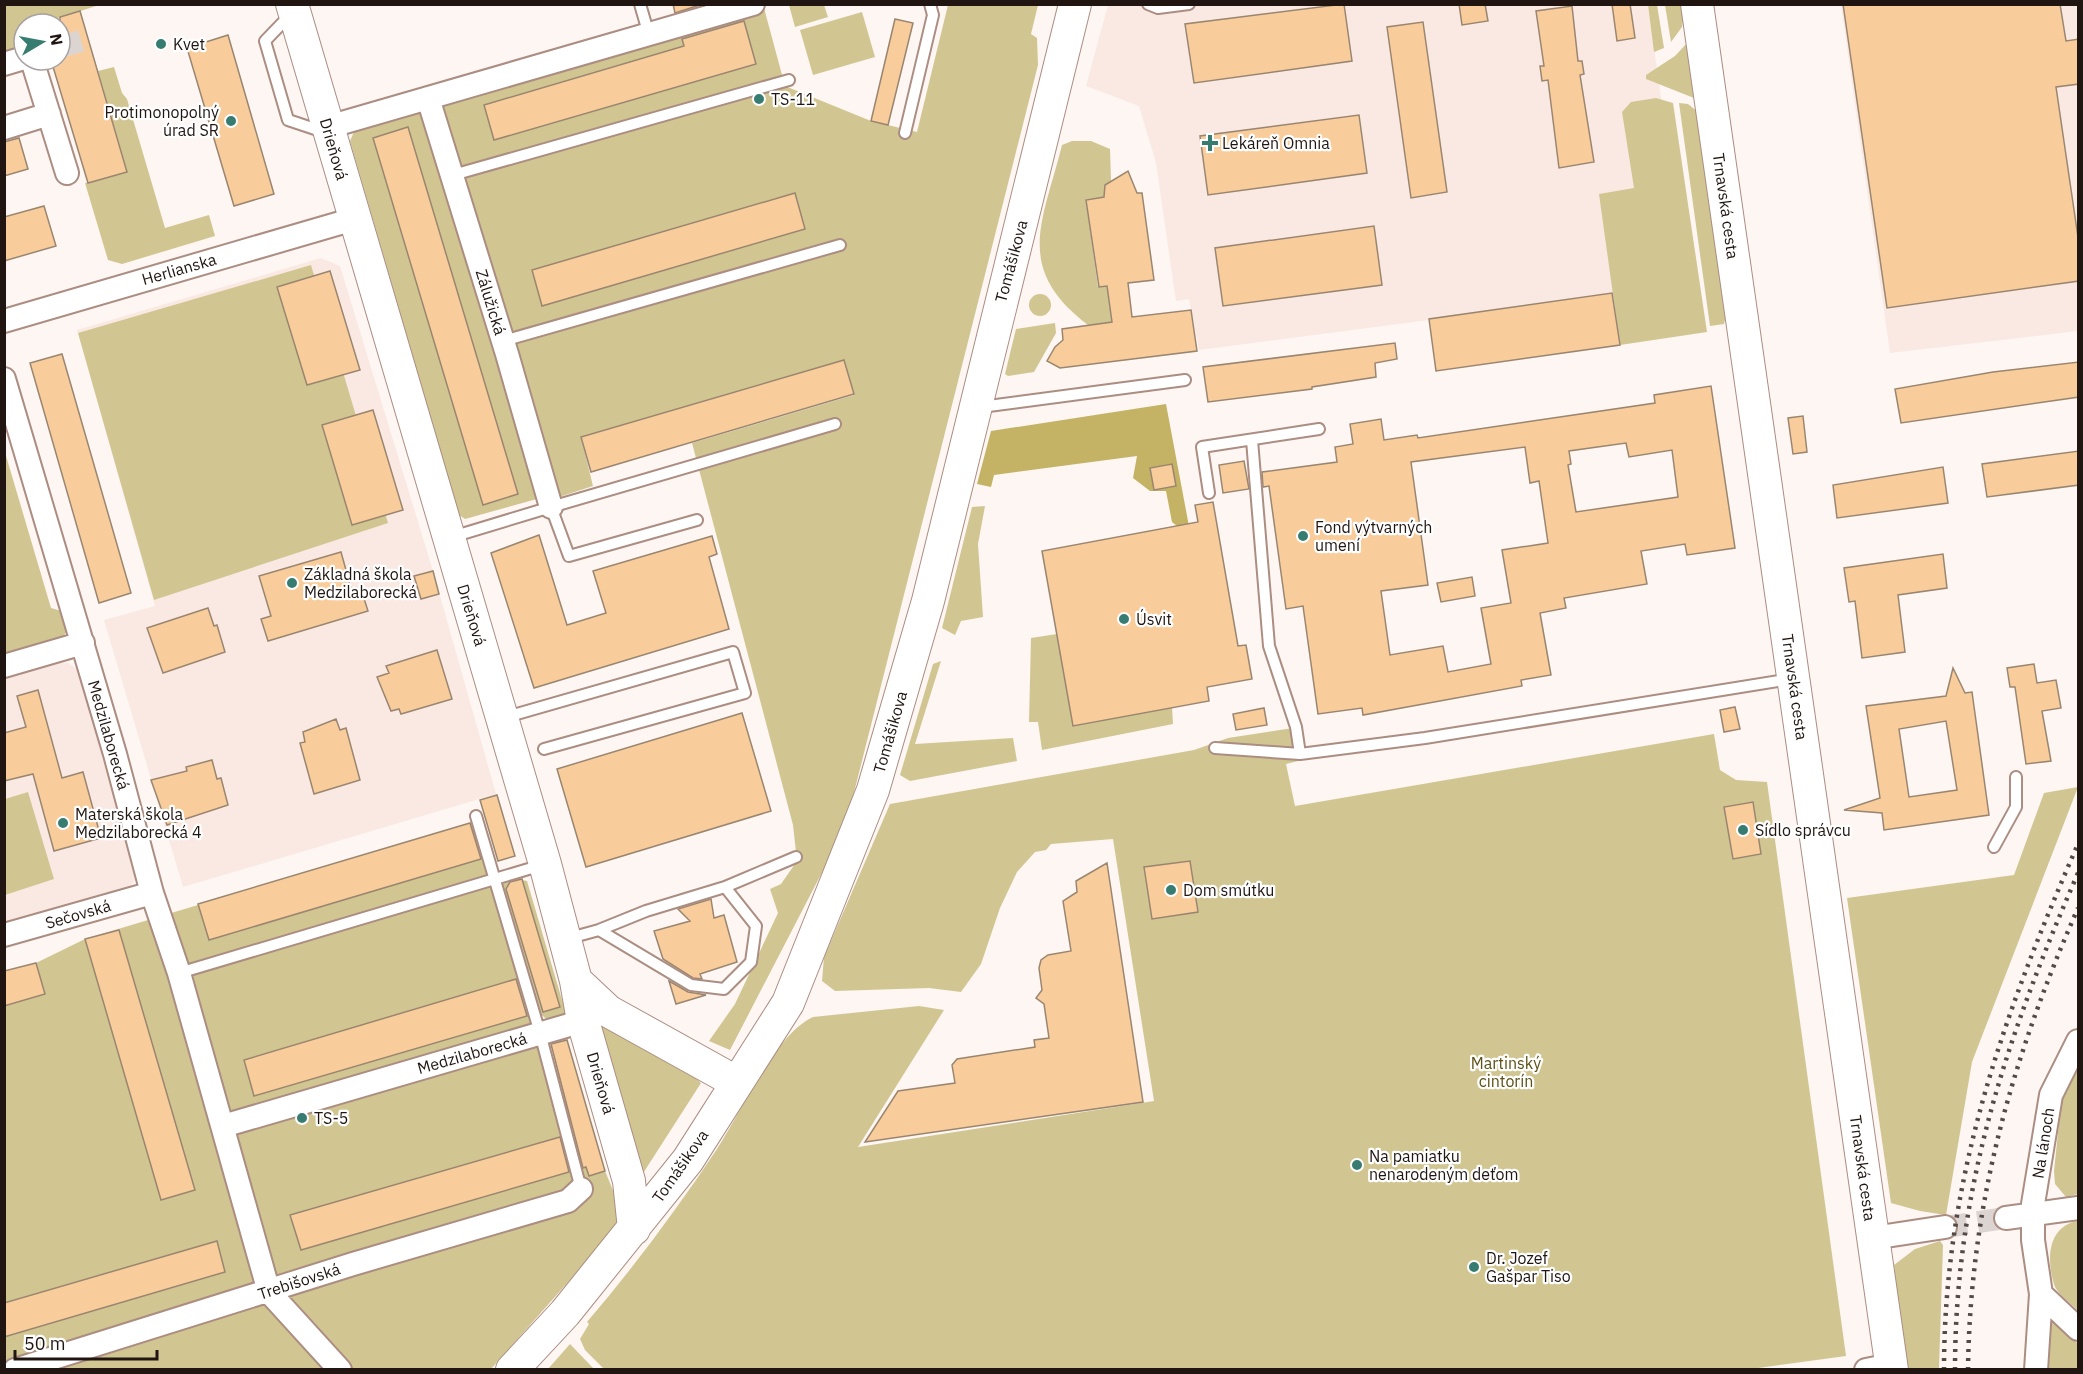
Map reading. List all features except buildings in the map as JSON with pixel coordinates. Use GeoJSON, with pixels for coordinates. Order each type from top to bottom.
{"type":"FeatureCollection","features":[{"type":"Feature","properties":{"kind":"main road","name":"Trnavská cesta"},"geometry":{"type":"LineString","coordinates":[[1697,4],[1873,1238],[1883,1368]]}},
{"type":"Feature","properties":{"kind":"main road","name":"Tomášikova"},"geometry":{"type":"LineString","coordinates":[[512,1370],[565,1313],[688,1160],[788,1003],[873,790],[928,602],[974,408],[1077,5]]}},
{"type":"Feature","properties":{"kind":"main road","name":"Drieňová"},"geometry":{"type":"LineString","coordinates":[[293,8],[566,939],[583,1021],[629,1181],[634,1229]]}},
{"type":"Feature","properties":{"kind":"main road"},"geometry":{"type":"LineString","coordinates":[[576,981],[616,1017],[736,1082]]}},
{"type":"Feature","properties":{"kind":"street"},"geometry":{"type":"LineString","coordinates":[[329,130],[428,98],[649,36],[753,4]]}},
{"type":"Feature","properties":{"kind":"street"},"geometry":{"type":"LineString","coordinates":[[36,72],[67,173]]}},
{"type":"Feature","properties":{"kind":"street","name":"Zálužická"},"geometry":{"type":"LineString","coordinates":[[428,98],[503,341],[551,507]]}},
{"type":"Feature","properties":{"kind":"street"},"geometry":{"type":"LineString","coordinates":[[4,128],[49,114]]}},
{"type":"Feature","properties":{"kind":"street","name":"Herlianska"},"geometry":{"type":"LineString","coordinates":[[4,321],[354,219]]}},
{"type":"Feature","properties":{"kind":"street","name":"Medzilaborecká"},"geometry":{"type":"LineString","coordinates":[[4,379],[83,643],[152,893],[179,973],[269,1292],[340,1370]]}},
{"type":"Feature","properties":{"kind":"street"},"geometry":{"type":"LineString","coordinates":[[4,666],[83,643]]}},
{"type":"Feature","properties":{"kind":"street","name":"Sečovská"},"geometry":{"type":"LineString","coordinates":[[4,935],[152,893]]}},
{"type":"Feature","properties":{"kind":"street","name":"Medzilaborecká"},"geometry":{"type":"LineString","coordinates":[[223,1126],[583,1021]]}},
{"type":"Feature","properties":{"kind":"street","name":"Na lánoch"},"geometry":{"type":"LineString","coordinates":[[2036,1370],[2041,1294],[2033,1240],[2033,1214],[2051,1095],[2078,1044]]}},
{"type":"Feature","properties":{"kind":"street","name":"Trebišovská"},"geometry":{"type":"LineString","coordinates":[[15,1370],[353,1264],[568,1201],[581,1189]]}},
{"type":"Feature","properties":{"kind":"street"},"geometry":{"type":"LineString","coordinates":[[2006,1218],[2079,1208]]}},
{"type":"Feature","properties":{"kind":"street"},"geometry":{"type":"LineString","coordinates":[[1873,1238],[1945,1227]]}},
{"type":"Feature","properties":{"kind":"street"},"geometry":{"type":"LineString","coordinates":[[2041,1294],[2079,1329]]}},
{"type":"Feature","properties":{"kind":"lane"},"geometry":{"type":"LineString","coordinates":[[640,4],[649,36]]}},
{"type":"Feature","properties":{"kind":"lane"},"geometry":{"type":"LineString","coordinates":[[905,133],[933,15],[930,4]]}},
{"type":"Feature","properties":{"kind":"lane"},"geometry":{"type":"LineString","coordinates":[[1148,4],[1158,8],[1189,4]]}},
{"type":"Feature","properties":{"kind":"lane"},"geometry":{"type":"LineString","coordinates":[[453,175],[789,80]]}},
{"type":"Feature","properties":{"kind":"lane"},"geometry":{"type":"LineString","coordinates":[[503,341],[840,245]]}},
{"type":"Feature","properties":{"kind":"lane"},"geometry":{"type":"LineString","coordinates":[[974,408],[1185,380]]}},
{"type":"Feature","properties":{"kind":"lane"},"geometry":{"type":"LineString","coordinates":[[449,538],[836,424]]}},
{"type":"Feature","properties":{"kind":"lane"},"geometry":{"type":"LineString","coordinates":[[1209,493],[1202,447],[1319,429]]}},
{"type":"Feature","properties":{"kind":"lane"},"geometry":{"type":"LineString","coordinates":[[1252,440],[1269,646],[1296,727],[1300,753]]}},
{"type":"Feature","properties":{"kind":"lane"},"geometry":{"type":"LineString","coordinates":[[551,507],[569,556],[697,520]]}},
{"type":"Feature","properties":{"kind":"lane"},"geometry":{"type":"LineString","coordinates":[[503,718],[733,652],[745,693],[544,749]]}},
{"type":"Feature","properties":{"kind":"lane"},"geometry":{"type":"LineString","coordinates":[[1215,748],[1300,753],[1425,738],[1794,678]]}},
{"type":"Feature","properties":{"kind":"lane"},"geometry":{"type":"LineString","coordinates":[[1994,847],[2016,807],[2016,777]]}},
{"type":"Feature","properties":{"kind":"lane"},"geometry":{"type":"LineString","coordinates":[[476,816],[540,1033],[581,1189]]}},
{"type":"Feature","properties":{"kind":"lane"},"geometry":{"type":"LineString","coordinates":[[566,939],[725,887],[796,857]]}},
{"type":"Feature","properties":{"kind":"lane"},"geometry":{"type":"LineString","coordinates":[[179,973],[545,864]]}},
{"type":"Feature","properties":{"kind":"lane"},"geometry":{"type":"LineString","coordinates":[[599,930],[691,985],[724,989],[751,962],[756,926],[725,887]]}},
{"type":"Feature","properties":{"kind":"shaded area"},"geometry":{"type":"Polygon","coordinates":[[[1108,5],[1648,5],[1694,333],[1429,320],[1199,350],[1189,299],[1176,301],[1156,163],[1139,106],[1086,86],[1108,5]]]}},
{"type":"Feature","properties":{"kind":"shaded area"},"geometry":{"type":"Polygon","coordinates":[[[1841,5],[2078,5],[2078,331],[1890,353],[1841,5]]]}},
{"type":"Feature","properties":{"kind":"shaded area","name":"Základná škola Medzilaborecká"},"geometry":{"type":"Polygon","coordinates":[[[321,258],[340,266],[433,571],[496,794],[183,887],[104,620],[155,606],[77,330],[321,258]]]}},
{"type":"Feature","properties":{"kind":"shaded area"},"geometry":{"type":"Polygon","coordinates":[[[1166,404],[1207,622],[1177,526],[1172,522],[1166,491],[1150,491],[1133,478],[1137,456],[994,475],[991,487],[977,484],[991,431],[1166,404]]]}},
{"type":"Feature","properties":{"kind":"shaded area","name":"Materská škola Medzilaborecká 4"},"geometry":{"type":"Polygon","coordinates":[[[57,662],[68,663],[78,670],[136,875],[134,882],[127,889],[5,926],[5,677],[57,662]]]}},
{"type":"Feature","properties":{"kind":"green space"},"geometry":{"type":"Polygon","coordinates":[[[5,5],[96,5],[72,14],[12,12],[12,51],[5,53],[5,5]]]}},
{"type":"Feature","properties":{"kind":"green space"},"geometry":{"type":"Polygon","coordinates":[[[789,5],[824,5],[828,17],[795,27],[789,5]]]}},
{"type":"Feature","properties":{"kind":"green space"},"geometry":{"type":"Polygon","coordinates":[[[948,5],[1038,5],[1031,34],[1037,38],[1038,65],[845,828],[730,1050],[709,1041],[735,1004],[778,913],[770,889],[781,884],[797,861],[793,825],[692,443],[854,395],[844,360],[581,437],[593,486],[553,499],[440,110],[446,100],[764,8],[785,86],[871,121],[917,132],[948,5]]]}},
{"type":"Feature","properties":{"kind":"green space"},"geometry":{"type":"Polygon","coordinates":[[[1648,5],[1657,5],[1664,48],[1654,52],[1648,5]]]}},
{"type":"Feature","properties":{"kind":"green space"},"geometry":{"type":"Polygon","coordinates":[[[1665,5],[1685,5],[1682,27],[1671,42],[1665,5]]]}},
{"type":"Feature","properties":{"kind":"green space"},"geometry":{"type":"Polygon","coordinates":[[[862,12],[875,57],[813,75],[800,30],[862,12]]]}},
{"type":"Feature","properties":{"kind":"green space"},"geometry":{"type":"Polygon","coordinates":[[[1690,40],[1699,100],[1646,79],[1646,75],[1675,56],[1690,40]]]}},
{"type":"Feature","properties":{"kind":"green space"},"geometry":{"type":"Polygon","coordinates":[[[114,67],[122,93],[127,99],[165,228],[209,215],[215,236],[122,264],[108,260],[85,183],[127,171],[98,71],[114,67]]]}},
{"type":"Feature","properties":{"kind":"green space"},"geometry":{"type":"Polygon","coordinates":[[[1656,98],[1673,103],[1707,332],[1620,345],[1599,194],[1634,188],[1622,112],[1631,102],[1656,98]]]}},
{"type":"Feature","properties":{"kind":"green space"},"geometry":{"type":"Polygon","coordinates":[[[1679,103],[1688,104],[1698,112],[1728,307],[1724,324],[1710,326],[1679,103]]]}},
{"type":"Feature","properties":{"kind":"green space"},"geometry":{"type":"Polygon","coordinates":[[[430,105],[544,497],[465,519],[459,515],[350,141],[356,127],[430,105]]]}},
{"type":"Feature","properties":{"kind":"green space"},"geometry":{"type":"Polygon","coordinates":[[[1072,141],[1091,141],[1110,149],[1111,181],[1105,186],[1104,197],[1086,200],[1098,287],[1107,286],[1112,322],[1088,325],[1065,304],[1050,284],[1042,263],[1040,242],[1042,221],[1062,145],[1072,141]]]}},
{"type":"Feature","properties":{"kind":"green space"},"geometry":{"type":"Polygon","coordinates":[[[311,265],[388,523],[154,600],[78,333],[311,265]]]}},
{"type":"Feature","properties":{"kind":"green space"},"geometry":{"type":"Polygon","coordinates":[[[1040,294],[1050,301],[1051,305],[1044,315],[1040,316],[1030,309],[1029,305],[1036,295],[1040,294]]]}},
{"type":"Feature","properties":{"kind":"green space"},"geometry":{"type":"Polygon","coordinates":[[[1055,323],[1056,333],[1034,372],[1008,376],[1005,374],[1016,329],[1055,323]]]}},
{"type":"Feature","properties":{"kind":"green space"},"geometry":{"type":"Polygon","coordinates":[[[4,449],[51,608],[68,613],[67,631],[62,638],[4,660],[4,449]]]}},
{"type":"Feature","properties":{"kind":"green space"},"geometry":{"type":"Polygon","coordinates":[[[985,506],[978,544],[983,617],[961,621],[955,635],[942,628],[972,507],[985,506]]]}},
{"type":"Feature","properties":{"kind":"green space"},"geometry":{"type":"Polygon","coordinates":[[[1057,634],[1073,726],[1172,707],[1173,724],[1042,750],[1038,722],[1029,722],[1031,638],[1057,634]]]}},
{"type":"Feature","properties":{"kind":"green space"},"geometry":{"type":"Polygon","coordinates":[[[941,661],[915,744],[1013,738],[1017,761],[910,781],[900,775],[933,664],[941,661]]]}},
{"type":"Feature","properties":{"kind":"green space","name":"Martinský cintorín"},"geometry":{"type":"Polygon","coordinates":[[[1293,728],[1298,761],[1286,764],[1295,806],[1714,734],[1720,770],[1736,780],[1767,782],[1846,1356],[1744,1370],[605,1370],[585,1350],[580,1339],[589,1324],[587,1322],[686,1194],[717,1149],[772,1057],[799,1026],[813,1017],[919,1006],[944,1010],[858,1147],[1154,1101],[1113,839],[1051,844],[1046,850],[1035,852],[1017,872],[1000,908],[981,964],[961,992],[929,988],[835,991],[822,981],[824,957],[890,804],[1194,750],[1228,738],[1293,728]]]}},
{"type":"Feature","properties":{"kind":"green space"},"geometry":{"type":"Polygon","coordinates":[[[2078,787],[1972,1062],[1946,1215],[1891,1203],[1847,898],[2014,875],[2044,793],[2078,787]]]}},
{"type":"Feature","properties":{"kind":"green space"},"geometry":{"type":"Polygon","coordinates":[[[28,792],[54,879],[5,895],[5,799],[28,792]]]}},
{"type":"Feature","properties":{"kind":"green space"},"geometry":{"type":"Polygon","coordinates":[[[481,820],[501,884],[517,879],[527,881],[567,1017],[551,1022],[540,1014],[589,1175],[605,1171],[622,1212],[608,1237],[491,1369],[5,1370],[5,1006],[45,994],[36,963],[85,939],[481,820]]]}},
{"type":"Feature","properties":{"kind":"green space"},"geometry":{"type":"Polygon","coordinates":[[[594,1011],[689,1072],[701,1083],[640,1178],[594,1011]]]}},
{"type":"Feature","properties":{"kind":"green space"},"geometry":{"type":"Polygon","coordinates":[[[2078,1064],[2078,1194],[2066,1197],[2055,1184],[2054,1171],[2063,1085],[2078,1064]]]}},
{"type":"Feature","properties":{"kind":"green space"},"geometry":{"type":"Polygon","coordinates":[[[2078,1221],[2078,1311],[2055,1287],[2050,1256],[2055,1237],[2060,1230],[2078,1221]]]}},
{"type":"Feature","properties":{"kind":"green space"},"geometry":{"type":"Polygon","coordinates":[[[1940,1241],[1943,1245],[1939,1369],[1905,1369],[1894,1265],[1915,1249],[1940,1241]]]}},
{"type":"Feature","properties":{"kind":"green space"},"geometry":{"type":"Polygon","coordinates":[[[2047,1313],[2078,1344],[2078,1369],[2043,1370],[2047,1313]]]}},
{"type":"Feature","properties":{"kind":"green space"},"geometry":{"type":"Polygon","coordinates":[[[570,1344],[594,1369],[548,1369],[570,1344]]]}},
{"type":"Feature","properties":{"kind":"tunnel"},"geometry":{"type":"LineString","coordinates":[[72,44],[88,39]]}},
{"type":"Feature","properties":{"kind":"tunnel"},"geometry":{"type":"LineString","coordinates":[[1945,1227],[2006,1218]]}},
{"type":"Feature","properties":{"kind":"railway"},"geometry":{"type":"LineString","coordinates":[[1944,1370],[1947,1300],[1954,1232],[1983,1100],[2025,972],[2078,844]]}},
{"type":"Feature","properties":{"kind":"railway"},"geometry":{"type":"LineString","coordinates":[[1955,1370],[1957,1303],[1964,1239],[1975,1176],[1990,1115],[2029,994],[2078,873]]}},
{"type":"Feature","properties":{"kind":"railway"},"geometry":{"type":"LineString","coordinates":[[1968,1370],[1977,1249],[1986,1191],[1999,1133],[2033,1020],[2078,908]]}},
{"type":"Feature","properties":{"kind":"place","name":"Kvet"},"geometry":{"type":"Point","coordinates":[161,44]}},
{"type":"Feature","properties":{"kind":"place","name":"TS-11"},"geometry":{"type":"Point","coordinates":[759,99]}},
{"type":"Feature","properties":{"kind":"place","name":"Protimonopolný úrad SR"},"geometry":{"type":"Point","coordinates":[231,121]}},
{"type":"Feature","properties":{"kind":"place","name":"Lekáreň Omnia"},"geometry":{"type":"Point","coordinates":[1210,143]}},
{"type":"Feature","properties":{"kind":"place","name":"Fond výtvarných umení"},"geometry":{"type":"Point","coordinates":[1303,536]}},
{"type":"Feature","properties":{"kind":"place","name":"Základná škola Medzilaborecká"},"geometry":{"type":"Point","coordinates":[292,583]}},
{"type":"Feature","properties":{"kind":"place","name":"Úsvit"},"geometry":{"type":"Point","coordinates":[1124,619]}},
{"type":"Feature","properties":{"kind":"place","name":"Materská škola Medzilaborecká 4"},"geometry":{"type":"Point","coordinates":[63,823]}},
{"type":"Feature","properties":{"kind":"place","name":"Sídlo správcu"},"geometry":{"type":"Point","coordinates":[1743,830]}},
{"type":"Feature","properties":{"kind":"place","name":"Dom smútku"},"geometry":{"type":"Point","coordinates":[1171,890]}},
{"type":"Feature","properties":{"kind":"place","name":"TS-5"},"geometry":{"type":"Point","coordinates":[302,1118]}},
{"type":"Feature","properties":{"kind":"place","name":"Na pamiatku nenarodeným deťom"},"geometry":{"type":"Point","coordinates":[1357,1165]}},
{"type":"Feature","properties":{"kind":"place","name":"Dr. Jozef Gašpar Tiso"},"geometry":{"type":"Point","coordinates":[1474,1267]}}]}
